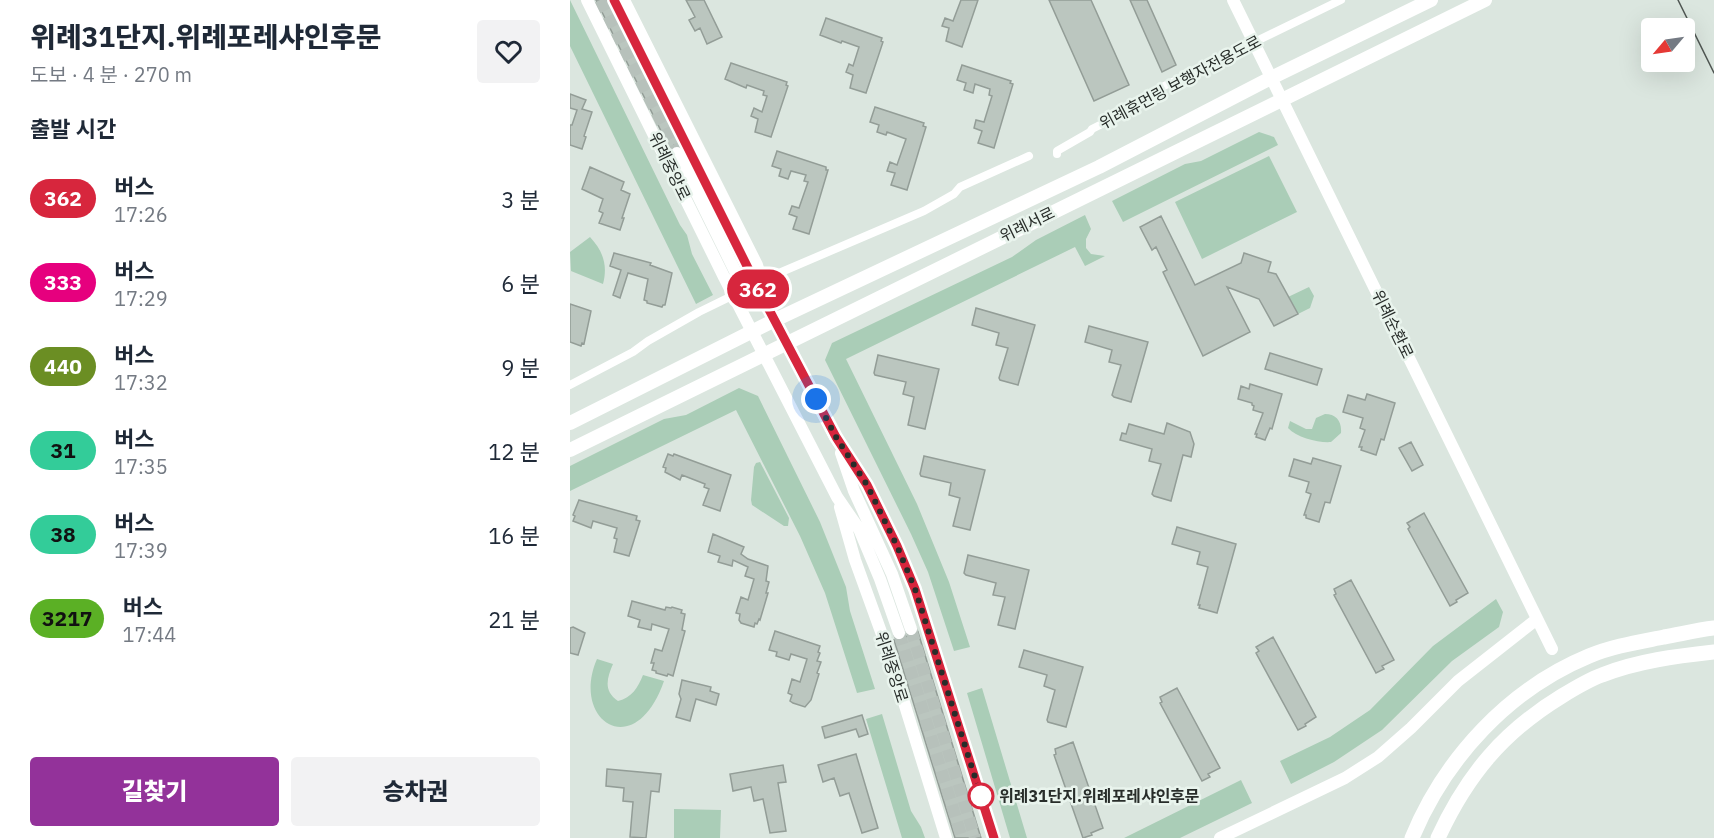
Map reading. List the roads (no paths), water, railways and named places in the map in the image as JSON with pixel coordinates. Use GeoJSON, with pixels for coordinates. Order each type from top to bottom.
{"type":"FeatureCollection","features":[{"type":"Feature","properties":{"kind":"highway"},"geometry":{"type":"LineString","coordinates":[[1412,838],[1432,798],[1472,741],[1501,712],[1530,688],[1580,660],[1610,649],[1714,628]]}},
{"type":"Feature","properties":{"kind":"highway"},"geometry":{"type":"LineString","coordinates":[[1438,838],[1463,790],[1479,767],[1512,732],[1548,705],[1591,680],[1616,670],[1664,659],[1714,652]]}},
{"type":"Feature","properties":{"kind":"main road","name":"위례중앙로"},"geometry":{"type":"LineString","coordinates":[[588,0],[837,497],[859,529],[899,633]]}},
{"type":"Feature","properties":{"kind":"main road","name":"위례중앙로"},"geometry":{"type":"LineString","coordinates":[[624,0],[757,265],[775,320]]}},
{"type":"Feature","properties":{"kind":"main road","name":"위례순환로"},"geometry":{"type":"LineString","coordinates":[[1233,0],[1551,649]]}},
{"type":"Feature","properties":{"kind":"main road","name":"위례서로"},"geometry":{"type":"LineString","coordinates":[[570,423],[775,320],[1100,166],[1271,78],[1431,0]]}},
{"type":"Feature","properties":{"kind":"main road","name":"위례서로"},"geometry":{"type":"LineString","coordinates":[[570,450],[1485,0]]}},
{"type":"Feature","properties":{"kind":"main road","name":"위례중앙로"},"geometry":{"type":"LineString","coordinates":[[753,332],[735,271],[682,151],[836,437],[876,502],[915,589],[994,838]]}},
{"type":"Feature","properties":{"kind":"main road","name":"위례중앙로"},"geometry":{"type":"LineString","coordinates":[[836,437],[854,491],[892,574],[911,629]]}},
{"type":"Feature","properties":{"kind":"main road","name":"위례중앙로"},"geometry":{"type":"LineString","coordinates":[[837,497],[855,560],[889,654],[946,838]]}},
{"type":"Feature","properties":{"kind":"main road"},"geometry":{"type":"LineString","coordinates":[[1220,838],[1345,778],[1378,757],[1458,681],[1537,619]]}},
{"type":"Feature","properties":{"kind":"street","name":"위례휴먼링 보행자전용도로"},"geometry":{"type":"LineString","coordinates":[[1057,154],[1057,151],[1092,129],[1149,100],[1160,88],[1341,0]]}},
{"type":"Feature","properties":{"kind":"street"},"geometry":{"type":"LineString","coordinates":[[570,385],[633,352],[699,312],[794,266],[924,211],[954,194],[960,186],[1029,156]]}},
{"type":"Feature","properties":{"kind":"tunnel"},"geometry":{"type":"LineString","coordinates":[[600,0],[677,153]]}},
{"type":"Feature","properties":{"kind":"tunnel"},"geometry":{"type":"LineString","coordinates":[[614,0],[687,148]]}},
{"type":"Feature","properties":{"kind":"tunnel"},"geometry":{"type":"LineString","coordinates":[[911,629],[975,838]]}},
{"type":"Feature","properties":{"kind":"tunnel"},"geometry":{"type":"LineString","coordinates":[[899,633],[962,838]]}},
{"type":"Feature","properties":{"kind":"tram line"},"geometry":{"type":"LineString","coordinates":[[1678,0],[1714,73]]}},
{"type":"Feature","properties":{"kind":"place","name":"위례31단지.위례포레샤인후문"},"geometry":{"type":"Point","coordinates":[981,796]}}]}
